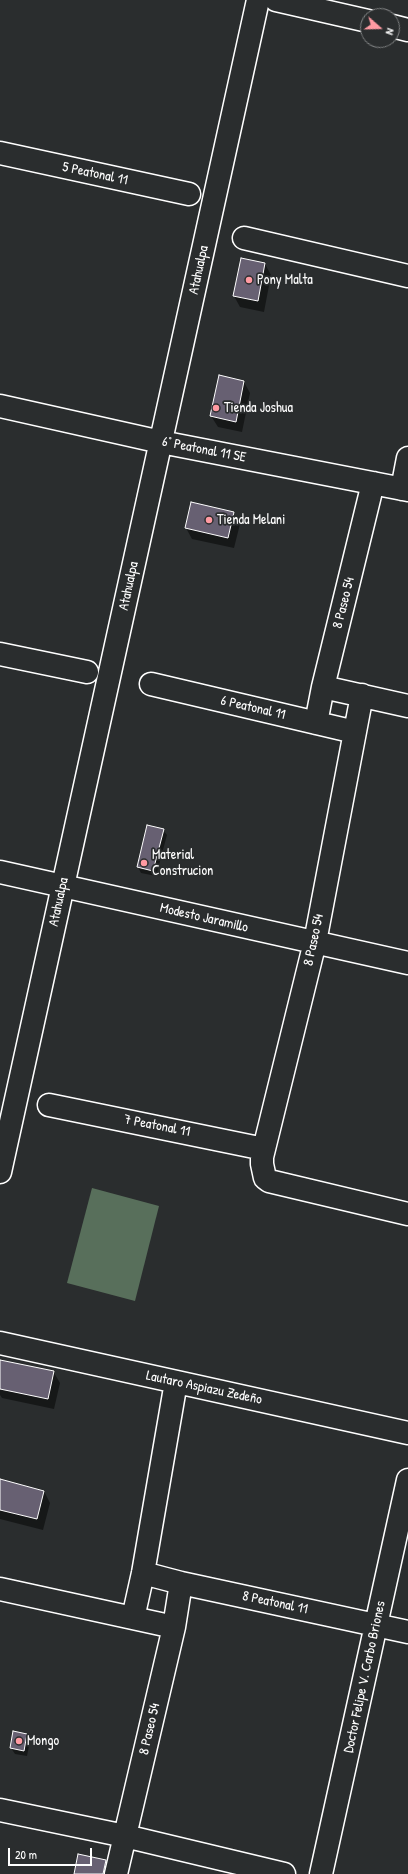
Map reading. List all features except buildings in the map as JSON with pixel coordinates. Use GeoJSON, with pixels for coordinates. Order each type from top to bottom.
{"type":"FeatureCollection","features":[{"type":"Feature","properties":{"kind":"street","name":"Atahualpa"},"geometry":{"type":"LineString","coordinates":[[0,1172],[258,0]]}},
{"type":"Feature","properties":{"kind":"street"},"geometry":{"type":"LineString","coordinates":[[276,0],[360,19]]}},
{"type":"Feature","properties":{"kind":"street","name":"5 Peatonal 11"},"geometry":{"type":"LineString","coordinates":[[1,157],[190,194]]}},
{"type":"Feature","properties":{"kind":"street"},"geometry":{"type":"LineString","coordinates":[[244,238],[408,275]]}},
{"type":"Feature","properties":{"kind":"street","name":"6° Peatonal 11 SE"},"geometry":{"type":"LineString","coordinates":[[0,406],[161,442],[405,490]]}},
{"type":"Feature","properties":{"kind":"street"},"geometry":{"type":"LineString","coordinates":[[405,490],[408,458]]}},
{"type":"Feature","properties":{"kind":"street","name":"8 Paseo 54"},"geometry":{"type":"LineString","coordinates":[[316,723],[323,687],[373,483]]}},
{"type":"Feature","properties":{"kind":"street"},"geometry":{"type":"LineString","coordinates":[[0,654],[87,672]]}},
{"type":"Feature","properties":{"kind":"street","name":"6 Peatonal 11"},"geometry":{"type":"LineString","coordinates":[[151,684],[355,732]]}},
{"type":"Feature","properties":{"kind":"street"},"geometry":{"type":"LineString","coordinates":[[323,687],[408,706]]}},
{"type":"Feature","properties":{"kind":"street","name":"8 Paseo 54"},"geometry":{"type":"LineString","coordinates":[[362,695],[315,942],[264,1149],[262,1164],[265,1178],[269,1181],[408,1214]]}},
{"type":"Feature","properties":{"kind":"street","name":"Modesto Jaramillo"},"geometry":{"type":"LineString","coordinates":[[0,872],[408,964]]}},
{"type":"Feature","properties":{"kind":"street","name":"7 Peatonal 11"},"geometry":{"type":"LineString","coordinates":[[49,1105],[264,1149]]}},
{"type":"Feature","properties":{"kind":"street","name":"Lautaro Aspiazu Zedeño"},"geometry":{"type":"LineString","coordinates":[[0,1343],[408,1433]]}},
{"type":"Feature","properties":{"kind":"street"},"geometry":{"type":"LineString","coordinates":[[133,1618],[143,1573],[176,1382]]}},
{"type":"Feature","properties":{"kind":"street","name":"Doctor Felipe V. Carbo Briones"},"geometry":{"type":"LineString","coordinates":[[321,1874],[408,1480]]}},
{"type":"Feature","properties":{"kind":"street","name":"8 Peatonal 11"},"geometry":{"type":"LineString","coordinates":[[143,1573],[181,1583],[408,1632]]}},
{"type":"Feature","properties":{"kind":"street","name":"8 Paseo 54"},"geometry":{"type":"LineString","coordinates":[[116,1874],[174,1627],[181,1583]]}},
{"type":"Feature","properties":{"kind":"street"},"geometry":{"type":"LineString","coordinates":[[0,1589],[174,1627]]}},
{"type":"Feature","properties":{"kind":"street"},"geometry":{"type":"LineString","coordinates":[[0,1810],[125,1836],[284,1874]]}},
{"type":"Feature","properties":{"kind":"green space"},"geometry":{"type":"Polygon","coordinates":[[[92,1188],[159,1206],[135,1301],[67,1283],[92,1188]]]}},
{"type":"Feature","properties":{"kind":"place","name":"Pony Malta"},"geometry":{"type":"Point","coordinates":[249,280]}},
{"type":"Feature","properties":{"kind":"place","name":"Tienda Joshua"},"geometry":{"type":"Point","coordinates":[216,408]}},
{"type":"Feature","properties":{"kind":"place","name":"Tienda Melani"},"geometry":{"type":"Point","coordinates":[209,520]}},
{"type":"Feature","properties":{"kind":"place","name":"Material Construcion"},"geometry":{"type":"Point","coordinates":[144,863]}},
{"type":"Feature","properties":{"kind":"place","name":"Mongo"},"geometry":{"type":"Point","coordinates":[19,1741]}}]}
